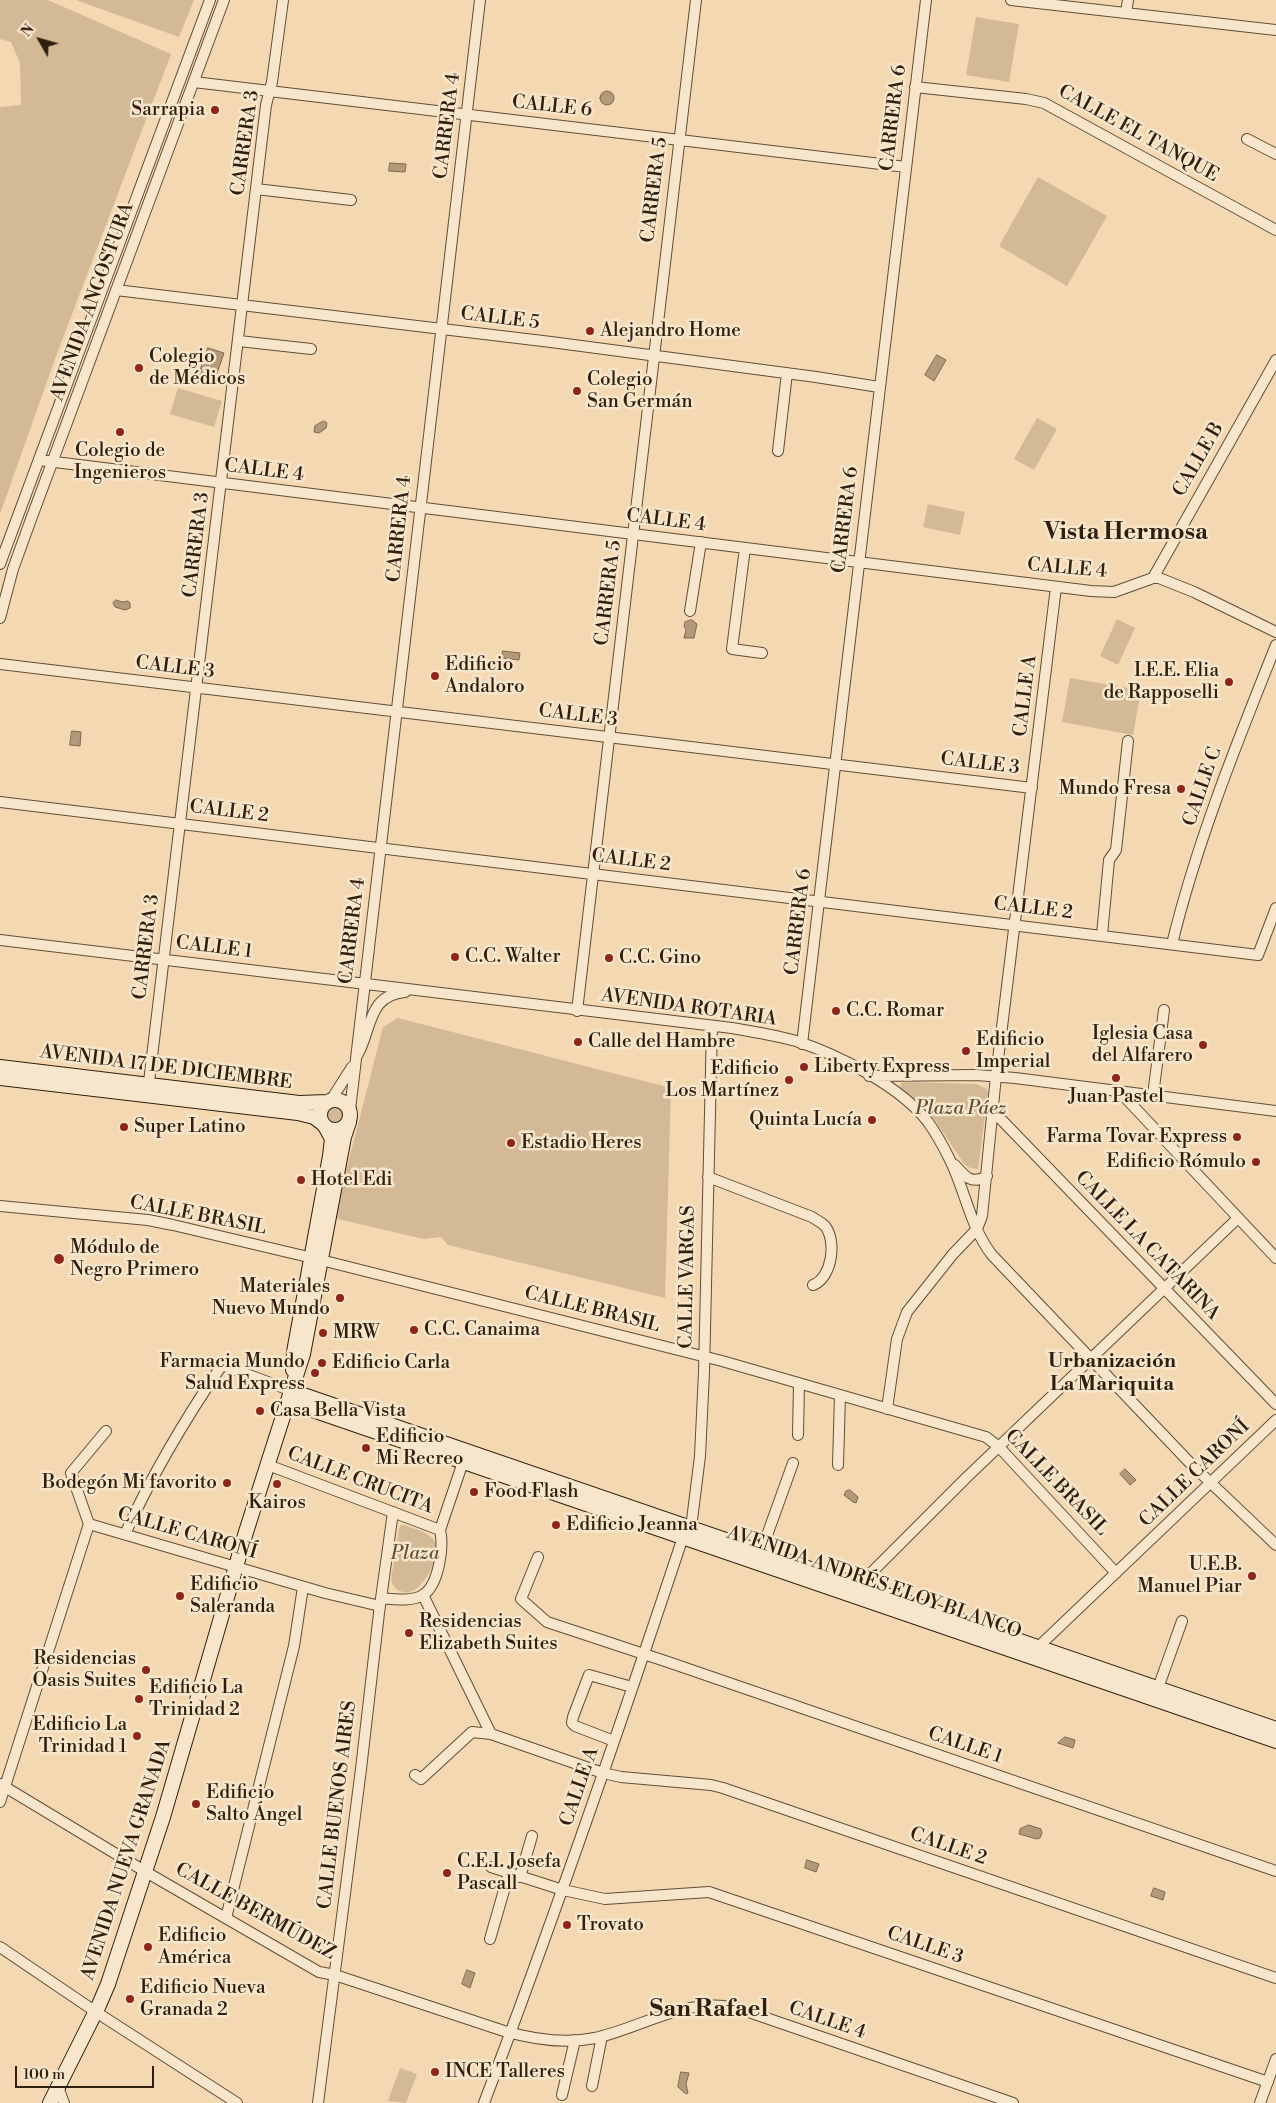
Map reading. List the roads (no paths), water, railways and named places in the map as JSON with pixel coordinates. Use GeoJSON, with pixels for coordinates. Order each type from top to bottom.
{"type":"FeatureCollection","features":[{"type":"Feature","properties":{"kind":"street","name":"AVENIDA ANGOSTURA"},"geometry":{"type":"LineString","coordinates":[[0,564],[210,0]]}},
{"type":"Feature","properties":{"kind":"street","name":"AVENIDA ANGOSTURA"},"geometry":{"type":"LineString","coordinates":[[0,618],[13,569],[224,0]]}},
{"type":"Feature","properties":{"kind":"street","name":"CARRERA 3"},"geometry":{"type":"LineString","coordinates":[[148,1090],[266,105],[271,92],[283,0]]}},
{"type":"Feature","properties":{"kind":"street","name":"CARRERA 4"},"geometry":{"type":"LineString","coordinates":[[349,1116],[480,0]]}},
{"type":"Feature","properties":{"kind":"street","name":"CARRERA 5"},"geometry":{"type":"LineString","coordinates":[[577,1011],[696,0]]}},
{"type":"Feature","properties":{"kind":"street","name":"CARRERA 6"},"geometry":{"type":"LineString","coordinates":[[802,1044],[926,0]]}},
{"type":"Feature","properties":{"kind":"street"},"geometry":{"type":"LineString","coordinates":[[1011,0],[1276,30]]}},
{"type":"Feature","properties":{"kind":"street"},"geometry":{"type":"LineString","coordinates":[[1126,13],[1128,0]]}},
{"type":"Feature","properties":{"kind":"street","name":"CALLE 6"},"geometry":{"type":"LineString","coordinates":[[194,82],[906,167]]}},
{"type":"Feature","properties":{"kind":"street","name":"CALLE EL TANQUE"},"geometry":{"type":"LineString","coordinates":[[915,87],[1026,99],[1044,103],[1276,230]]}},
{"type":"Feature","properties":{"kind":"street"},"geometry":{"type":"LineString","coordinates":[[1247,138],[1276,154]]}},
{"type":"Feature","properties":{"kind":"street"},"geometry":{"type":"LineString","coordinates":[[256,189],[351,200]]}},
{"type":"Feature","properties":{"kind":"street","name":"CALLE 5"},"geometry":{"type":"LineString","coordinates":[[116,290],[654,356],[879,387]]}},
{"type":"Feature","properties":{"kind":"street"},"geometry":{"type":"LineString","coordinates":[[239,341],[311,349]]}},
{"type":"Feature","properties":{"kind":"street","name":"CALLE B"},"geometry":{"type":"LineString","coordinates":[[1153,578],[1276,360]]}},
{"type":"Feature","properties":{"kind":"street"},"geometry":{"type":"LineString","coordinates":[[778,451],[787,373]]}},
{"type":"Feature","properties":{"kind":"street","name":"CALLE 4"},"geometry":{"type":"LineString","coordinates":[[38,460],[1102,592],[1114,592],[1153,578]]}},
{"type":"Feature","properties":{"kind":"street"},"geometry":{"type":"LineString","coordinates":[[690,611],[701,542]]}},
{"type":"Feature","properties":{"kind":"street"},"geometry":{"type":"LineString","coordinates":[[745,548],[732,650],[762,653]]}},
{"type":"Feature","properties":{"kind":"street"},"geometry":{"type":"LineString","coordinates":[[1153,578],[1166,580],[1194,592],[1276,632]]}},
{"type":"Feature","properties":{"kind":"street","name":"CALLE A"},"geometry":{"type":"LineString","coordinates":[[977,1229],[982,1216],[987,1176],[996,1076],[1056,587]]}},
{"type":"Feature","properties":{"kind":"street","name":"CALLE C"},"geometry":{"type":"LineString","coordinates":[[1172,944],[1192,869],[1235,748],[1276,645]]}},
{"type":"Feature","properties":{"kind":"street","name":"CALLE 3"},"geometry":{"type":"LineString","coordinates":[[0,664],[1032,788]]}},
{"type":"Feature","properties":{"kind":"street"},"geometry":{"type":"LineString","coordinates":[[1102,935],[1109,860],[1116,850],[1128,742]]}},
{"type":"Feature","properties":{"kind":"street","name":"CALLE 2"},"geometry":{"type":"LineString","coordinates":[[0,802],[1258,954],[1276,908]]}},
{"type":"Feature","properties":{"kind":"street","name":"CALLE 1"},"geometry":{"type":"LineString","coordinates":[[0,940],[364,984]]}},
{"type":"Feature","properties":{"kind":"street","name":"AVENIDA ROTARIA"},"geometry":{"type":"LineString","coordinates":[[364,984],[765,1034],[802,1044],[869,1076],[996,1076],[1276,1111]]}},
{"type":"Feature","properties":{"kind":"street","name":"AVENIDA ROTARIA"},"geometry":{"type":"LineString","coordinates":[[354,1061],[364,1044],[377,1004],[396,993],[418,991]]}},
{"type":"Feature","properties":{"kind":"street"},"geometry":{"type":"LineString","coordinates":[[1153,1095],[1164,1010]]}},
{"type":"Feature","properties":{"kind":"street","name":"CALLE VARGAS"},"geometry":{"type":"LineString","coordinates":[[687,1532],[700,1456],[712,1026]]}},
{"type":"Feature","properties":{"kind":"street","name":"CARRERA 4"},"geometry":{"type":"LineString","coordinates":[[329,1101],[344,1081],[354,1061]]}},
{"type":"Feature","properties":{"kind":"street","name":"AVENIDA 17 DE DICIEMBRE"},"geometry":{"type":"LineString","coordinates":[[0,1067],[298,1113],[314,1117],[323,1124]]}},
{"type":"Feature","properties":{"kind":"street"},"geometry":{"type":"LineString","coordinates":[[869,1076],[896,1093],[918,1111],[937,1136],[951,1160],[985,1247],[1210,1483],[1276,1545]]}},
{"type":"Feature","properties":{"kind":"street","name":"AVENIDA 17 DE DICIEMBRE"},"geometry":{"type":"LineString","coordinates":[[0,1078],[298,1103],[329,1101]]}},
{"type":"Feature","properties":{"kind":"street"},"geometry":{"type":"LineString","coordinates":[[1119,1091],[1276,1258]]}},
{"type":"Feature","properties":{"kind":"street"},"geometry":{"type":"LineString","coordinates":[[329,1101],[342,1101],[349,1116],[340,1130],[332,1130],[323,1124],[320,1111],[329,1101]]}},
{"type":"Feature","properties":{"kind":"street","name":"CALLE LA CATARINA"},"geometry":{"type":"LineString","coordinates":[[993,1111],[1276,1404]]}},
{"type":"Feature","properties":{"kind":"street","name":"AVENIDA NUEVA GRANADA"},"geometry":{"type":"LineString","coordinates":[[316,1258],[349,1116]]}},
{"type":"Feature","properties":{"kind":"street","name":"AVENIDA NUEVA GRANADA"},"geometry":{"type":"LineString","coordinates":[[50,2103],[108,1984],[146,1872],[236,1567],[303,1354],[332,1144],[332,1139],[323,1124]]}},
{"type":"Feature","properties":{"kind":"street"},"geometry":{"type":"LineString","coordinates":[[951,1160],[964,1175],[972,1180],[979,1181],[987,1176]]}},
{"type":"Feature","properties":{"kind":"street"},"geometry":{"type":"LineString","coordinates":[[708,1177],[812,1218],[824,1226],[830,1237],[828,1269],[821,1281],[813,1285]]}},
{"type":"Feature","properties":{"kind":"street","name":"CALLE BRASIL"},"geometry":{"type":"LineString","coordinates":[[0,1206],[148,1220],[316,1258],[704,1356],[986,1437],[999,1447],[1116,1573]]}},
{"type":"Feature","properties":{"kind":"street"},"geometry":{"type":"LineString","coordinates":[[854,1590],[999,1447],[1238,1218]]}},
{"type":"Feature","properties":{"kind":"street"},"geometry":{"type":"LineString","coordinates":[[887,1409],[897,1340],[907,1312],[953,1254],[977,1229]]}},
{"type":"Feature","properties":{"kind":"street"},"geometry":{"type":"LineString","coordinates":[[125,1534],[167,1450],[222,1365],[290,1397]]}},
{"type":"Feature","properties":{"kind":"street"},"geometry":{"type":"LineString","coordinates":[[798,1383],[798,1435]]}},
{"type":"Feature","properties":{"kind":"street"},"geometry":{"type":"LineString","coordinates":[[838,1465],[840,1395]]}},
{"type":"Feature","properties":{"kind":"street","name":"AVENIDA ANDRÉS ELOY BLANCO"},"geometry":{"type":"LineString","coordinates":[[290,1397],[463,1462],[687,1532],[761,1552],[854,1590]]}},
{"type":"Feature","properties":{"kind":"street","name":"AVENIDA ANDRÉS ELOY BLANCO"},"geometry":{"type":"LineString","coordinates":[[290,1397],[1033,1651],[1276,1740]]}},
{"type":"Feature","properties":{"kind":"street","name":"CALLE CARONÍ"},"geometry":{"type":"LineString","coordinates":[[1033,1651],[1276,1420]]}},
{"type":"Feature","properties":{"kind":"street","name":"CALLE CARONÍ"},"geometry":{"type":"LineString","coordinates":[[106,1431],[71,1473],[89,1524],[303,1587],[380,1602],[422,1595]]}},
{"type":"Feature","properties":{"kind":"street"},"geometry":{"type":"LineString","coordinates":[[463,1462],[440,1530],[442,1546],[440,1559],[431,1586],[422,1595],[491,1734]]}},
{"type":"Feature","properties":{"kind":"street"},"geometry":{"type":"LineString","coordinates":[[761,1552],[793,1462]]}},
{"type":"Feature","properties":{"kind":"street","name":"CALLE CRUCITA"},"geometry":{"type":"LineString","coordinates":[[268,1465],[440,1530]]}},
{"type":"Feature","properties":{"kind":"street","name":"CALLE BUENOS AIRES"},"geometry":{"type":"LineString","coordinates":[[318,2103],[380,1602],[393,1512]]}},
{"type":"Feature","properties":{"kind":"street"},"geometry":{"type":"LineString","coordinates":[[0,1802],[2,1785],[89,1524]]}},
{"type":"Feature","properties":{"kind":"street","name":"CALLE A"},"geometry":{"type":"LineString","coordinates":[[484,2103],[563,1890],[643,1654],[687,1532]]}},
{"type":"Feature","properties":{"kind":"street","name":"CALLE 1"},"geometry":{"type":"LineString","coordinates":[[538,1557],[522,1598],[547,1622],[1276,1871]]}},
{"type":"Feature","properties":{"kind":"street"},"geometry":{"type":"LineString","coordinates":[[226,1918],[294,1646],[303,1587]]}},
{"type":"Feature","properties":{"kind":"street"},"geometry":{"type":"LineString","coordinates":[[1158,1688],[1182,1621]]}},
{"type":"Feature","properties":{"kind":"street","name":"AVENIDA ANDRÉS ELOY BLANCO"},"geometry":{"type":"LineString","coordinates":[[1033,1651],[1158,1688],[1276,1729]]}},
{"type":"Feature","properties":{"kind":"street"},"geometry":{"type":"LineString","coordinates":[[614,1741],[578,1728],[572,1723],[573,1717],[589,1675],[632,1687]]}},
{"type":"Feature","properties":{"kind":"street"},"geometry":{"type":"LineString","coordinates":[[415,1775],[422,1778],[472,1732],[491,1734]]}},
{"type":"Feature","properties":{"kind":"street","name":"CALLE 2"},"geometry":{"type":"LineString","coordinates":[[491,1734],[604,1773],[629,1778],[712,1785],[723,1788],[1276,1978]]}},
{"type":"Feature","properties":{"kind":"street","name":"CALLE BERMÚDEZ"},"geometry":{"type":"LineString","coordinates":[[2,1785],[146,1872],[319,1972],[335,1975],[511,2033]]}},
{"type":"Feature","properties":{"kind":"street"},"geometry":{"type":"LineString","coordinates":[[520,1877],[532,1836]]}},
{"type":"Feature","properties":{"kind":"street","name":"CALLE 3"},"geometry":{"type":"LineString","coordinates":[[491,1868],[563,1890],[605,1899],[708,1892],[1268,2082]]}},
{"type":"Feature","properties":{"kind":"street"},"geometry":{"type":"LineString","coordinates":[[490,1939],[509,1873]]}},
{"type":"Feature","properties":{"kind":"street"},"geometry":{"type":"LineString","coordinates":[[0,1947],[96,2012],[237,2103]]}},
{"type":"Feature","properties":{"kind":"street","name":"CALLE 4"},"geometry":{"type":"LineString","coordinates":[[511,2033],[530,2037],[575,2040],[602,2036],[686,2009],[723,2005],[1012,2103]]}},
{"type":"Feature","properties":{"kind":"street"},"geometry":{"type":"LineString","coordinates":[[592,2086],[602,2036]]}},
{"type":"Feature","properties":{"kind":"street"},"geometry":{"type":"LineString","coordinates":[[562,2095],[575,2040]]}},
{"type":"Feature","properties":{"kind":"street"},"geometry":{"type":"LineString","coordinates":[[1260,2103],[1276,2059]]}},
{"type":"Feature","properties":{"kind":"street"},"geometry":{"type":"LineString","coordinates":[[58,2087],[64,2103]]}},
{"type":"Feature","properties":{"kind":"place","name":"Sarrapia"},"geometry":{"type":"Point","coordinates":[215,110]}},
{"type":"Feature","properties":{"kind":"place","name":"Alejandro Home"},"geometry":{"type":"Point","coordinates":[590,331]}},
{"type":"Feature","properties":{"kind":"place","name":"Colegio de Médicos"},"geometry":{"type":"Point","coordinates":[139,368]}},
{"type":"Feature","properties":{"kind":"place","name":"Colegio San Germán"},"geometry":{"type":"Point","coordinates":[577,391]}},
{"type":"Feature","properties":{"kind":"place","name":"Colegio de Ingenieros"},"geometry":{"type":"Point","coordinates":[120,432]}},
{"type":"Feature","properties":{"kind":"place","name":"Edificio Andaloro"},"geometry":{"type":"Point","coordinates":[435,676]}},
{"type":"Feature","properties":{"kind":"place","name":"I.E.E. Elia de Rapposelli"},"geometry":{"type":"Point","coordinates":[1229,682]}},
{"type":"Feature","properties":{"kind":"place","name":"Mundo Fresa"},"geometry":{"type":"Point","coordinates":[1181,789]}},
{"type":"Feature","properties":{"kind":"place","name":"C.C. Walter"},"geometry":{"type":"Point","coordinates":[455,957]}},
{"type":"Feature","properties":{"kind":"place","name":"C.C. Gino"},"geometry":{"type":"Point","coordinates":[609,958]}},
{"type":"Feature","properties":{"kind":"place","name":"C.C. Romar"},"geometry":{"type":"Point","coordinates":[836,1011]}},
{"type":"Feature","properties":{"kind":"place","name":"Calle del Hambre"},"geometry":{"type":"Point","coordinates":[578,1042]}},
{"type":"Feature","properties":{"kind":"place","name":"Iglesia Casa del Alfarero"},"geometry":{"type":"Point","coordinates":[1203,1045]}},
{"type":"Feature","properties":{"kind":"place","name":"Edificio Imperial"},"geometry":{"type":"Point","coordinates":[966,1051]}},
{"type":"Feature","properties":{"kind":"place","name":"Liberty Express"},"geometry":{"type":"Point","coordinates":[804,1067]}},
{"type":"Feature","properties":{"kind":"place","name":"Juan Pastel"},"geometry":{"type":"Point","coordinates":[1116,1078]}},
{"type":"Feature","properties":{"kind":"place","name":"Edificio Los Martínez"},"geometry":{"type":"Point","coordinates":[789,1080]}},
{"type":"Feature","properties":{"kind":"place","name":"Quinta Lucía"},"geometry":{"type":"Point","coordinates":[872,1120]}},
{"type":"Feature","properties":{"kind":"place","name":"Super Latino"},"geometry":{"type":"Point","coordinates":[124,1127]}},
{"type":"Feature","properties":{"kind":"place","name":"Farma Tovar Express"},"geometry":{"type":"Point","coordinates":[1237,1137]}},
{"type":"Feature","properties":{"kind":"place","name":"Estadio Heres"},"geometry":{"type":"Point","coordinates":[511,1143]}},
{"type":"Feature","properties":{"kind":"place","name":"Edificio Rómulo"},"geometry":{"type":"Point","coordinates":[1256,1162]}},
{"type":"Feature","properties":{"kind":"place","name":"Hotel Edi"},"geometry":{"type":"Point","coordinates":[301,1180]}},
{"type":"Feature","properties":{"kind":"place","name":"Módulo de Negro Primero"},"geometry":{"type":"Point","coordinates":[59,1259]}},
{"type":"Feature","properties":{"kind":"place","name":"Materiales Nuevo Mundo"},"geometry":{"type":"Point","coordinates":[340,1298]}},
{"type":"Feature","properties":{"kind":"place","name":"C.C. Canaima"},"geometry":{"type":"Point","coordinates":[414,1330]}},
{"type":"Feature","properties":{"kind":"place","name":"MRW"},"geometry":{"type":"Point","coordinates":[323,1333]}},
{"type":"Feature","properties":{"kind":"place","name":"Edificio Carla"},"geometry":{"type":"Point","coordinates":[322,1363]}},
{"type":"Feature","properties":{"kind":"place","name":"Farmacia Mundo Salud Express"},"geometry":{"type":"Point","coordinates":[315,1373]}},
{"type":"Feature","properties":{"kind":"place","name":"Casa Bella Vista"},"geometry":{"type":"Point","coordinates":[260,1411]}},
{"type":"Feature","properties":{"kind":"place","name":"Edificio Mi Recreo"},"geometry":{"type":"Point","coordinates":[366,1448]}},
{"type":"Feature","properties":{"kind":"place","name":"Bodegón Mi favorito"},"geometry":{"type":"Point","coordinates":[227,1483]}},
{"type":"Feature","properties":{"kind":"place","name":"Kairos"},"geometry":{"type":"Point","coordinates":[277,1484]}},
{"type":"Feature","properties":{"kind":"place","name":"Food Flash"},"geometry":{"type":"Point","coordinates":[474,1492]}},
{"type":"Feature","properties":{"kind":"place","name":"Edificio Jeanna"},"geometry":{"type":"Point","coordinates":[556,1525]}},
{"type":"Feature","properties":{"kind":"place","name":"U.E.B. Manuel Piar"},"geometry":{"type":"Point","coordinates":[1252,1576]}},
{"type":"Feature","properties":{"kind":"place","name":"Edificio Saleranda"},"geometry":{"type":"Point","coordinates":[180,1596]}},
{"type":"Feature","properties":{"kind":"place","name":"Residencias Elizabeth Suites"},"geometry":{"type":"Point","coordinates":[409,1633]}},
{"type":"Feature","properties":{"kind":"place","name":"Residencias Oasis Suites"},"geometry":{"type":"Point","coordinates":[146,1670]}},
{"type":"Feature","properties":{"kind":"place","name":"Edificio La Trinidad 2"},"geometry":{"type":"Point","coordinates":[139,1699]}},
{"type":"Feature","properties":{"kind":"place","name":"Edificio La Trinidad 1"},"geometry":{"type":"Point","coordinates":[137,1736]}},
{"type":"Feature","properties":{"kind":"place","name":"Edificio Salto Ángel"},"geometry":{"type":"Point","coordinates":[196,1804]}},
{"type":"Feature","properties":{"kind":"place","name":"C.E.I. Josefa Pascall"},"geometry":{"type":"Point","coordinates":[447,1873]}},
{"type":"Feature","properties":{"kind":"place","name":"Trovato"},"geometry":{"type":"Point","coordinates":[567,1925]}},
{"type":"Feature","properties":{"kind":"place","name":"Edificio América"},"geometry":{"type":"Point","coordinates":[148,1947]}},
{"type":"Feature","properties":{"kind":"place","name":"Edificio Nueva Granada 2"},"geometry":{"type":"Point","coordinates":[130,1999]}},
{"type":"Feature","properties":{"kind":"place","name":"INCE Talleres"},"geometry":{"type":"Point","coordinates":[435,2072]}},
{"type":"Feature","properties":{"kind":"district","name":"Vista Hermosa"},"geometry":{"type":"Point","coordinates":[1126,533]}},
{"type":"Feature","properties":{"kind":"district","name":"Urbanización La Mariquita"},"geometry":{"type":"Point","coordinates":[1112,1374]}},
{"type":"Feature","properties":{"kind":"district","name":"San Rafael"},"geometry":{"type":"Point","coordinates":[709,2010]}},
{"type":"Feature","properties":{"kind":"park label","name":"Plaza Páez"},"geometry":{"type":"Point","coordinates":[961,1109]}},
{"type":"Feature","properties":{"kind":"park label","name":"Plaza"},"geometry":{"type":"Point","coordinates":[415,1554]}}]}
